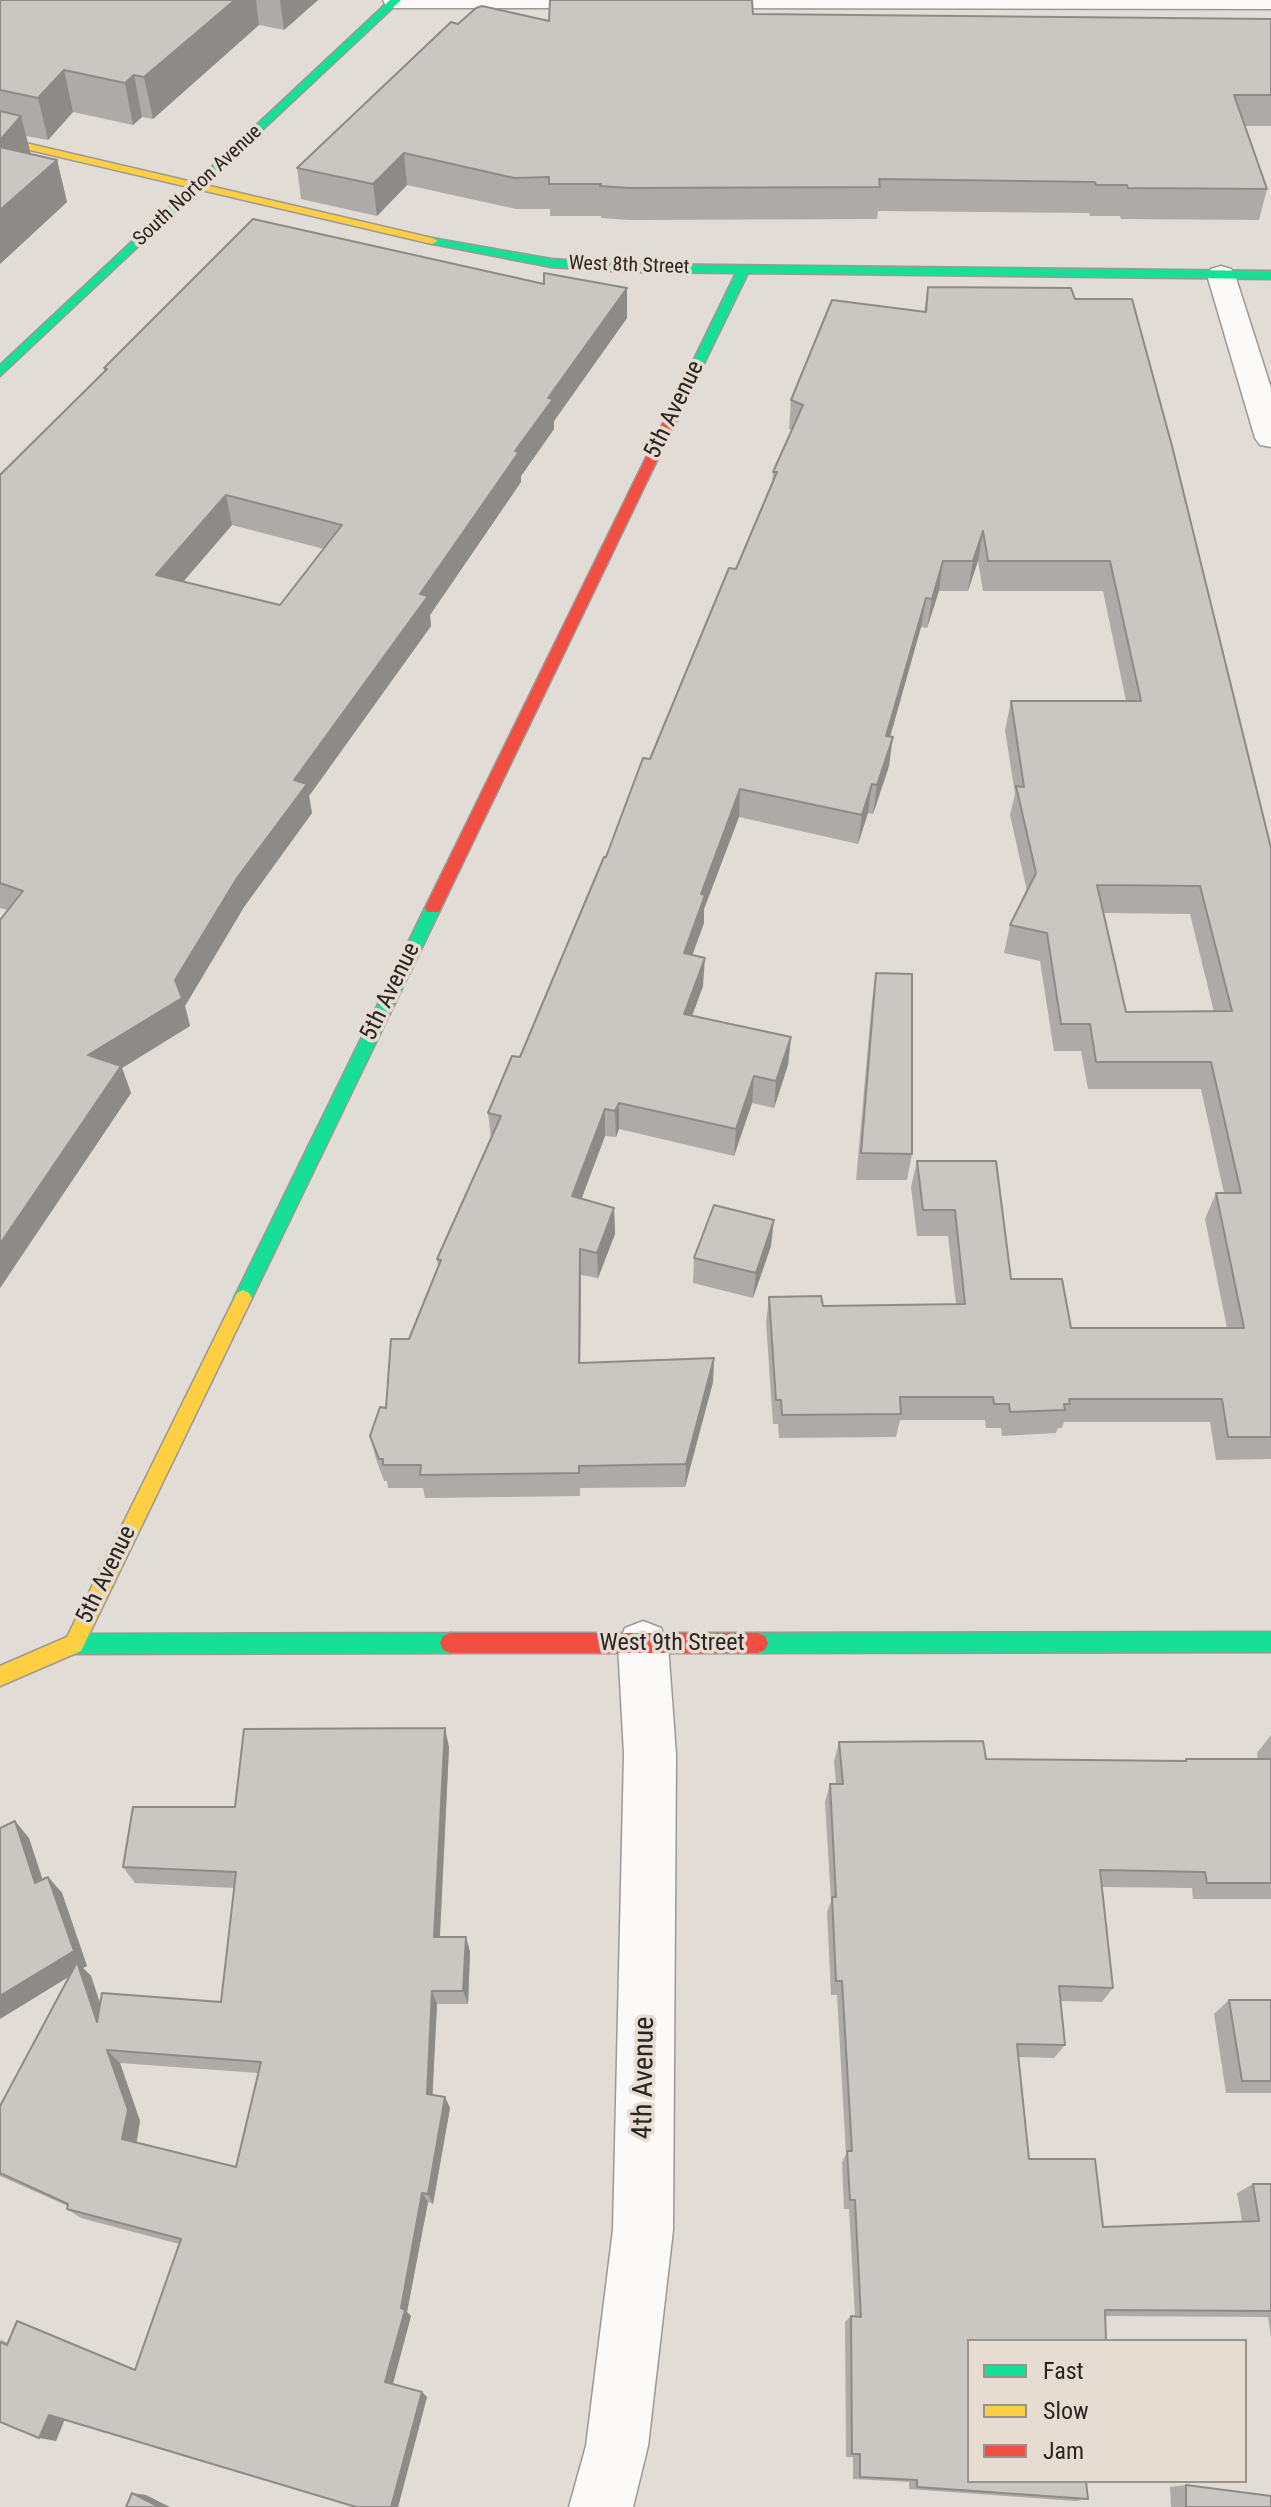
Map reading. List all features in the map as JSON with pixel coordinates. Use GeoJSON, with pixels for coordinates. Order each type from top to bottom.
{"type":"FeatureCollection","features":[{"type":"Feature","properties":{"kind":"street"},"geometry":{"type":"LineString","coordinates":[[395,1],[638,1]]}},
{"type":"Feature","properties":{"kind":"street","name":"South Norton Avenue"},"geometry":{"type":"LineString","coordinates":[[0,372],[395,1]]}},
{"type":"Feature","properties":{"kind":"street"},"geometry":{"type":"LineString","coordinates":[[670,1],[1271,2]]}},
{"type":"Feature","properties":{"kind":"street","name":"West 8th Street"},"geometry":{"type":"LineString","coordinates":[[0,140],[468,250],[551,263],[627,268],[1271,275]]}},
{"type":"Feature","properties":{"kind":"street","name":"5th Avenue"},"geometry":{"type":"LineString","coordinates":[[0,1676],[74,1644],[744,269]]}},
{"type":"Feature","properties":{"kind":"street"},"geometry":{"type":"LineString","coordinates":[[1221,275],[1271,438]]}},
{"type":"Feature","properties":{"kind":"street","name":"West 9th Street"},"geometry":{"type":"LineString","coordinates":[[74,1644],[1271,1642]]}},
{"type":"Feature","properties":{"kind":"street","name":"4th Avenue"},"geometry":{"type":"LineString","coordinates":[[601,2507],[617,2446],[643,2230],[650,1754],[643,1645]]}},
{"type":"Feature","properties":{"kind":"building"},"geometry":{"type":"Polygon","coordinates":[[[0,0],[235,0],[144,77],[134,75],[125,83],[64,70],[38,98],[0,90],[0,0]]]}},
{"type":"Feature","properties":{"kind":"building"},"geometry":{"type":"Polygon","coordinates":[[[550,0],[752,0],[753,14],[1271,19],[1271,95],[1234,95],[1267,189],[1128,188],[1127,185],[1096,185],[1095,182],[879,179],[880,187],[630,188],[601,184],[549,184],[549,177],[514,178],[404,153],[373,184],[297,168],[451,22],[458,24],[482,6],[549,21],[550,0]]]}},
{"type":"Feature","properties":{"kind":"building"},"geometry":{"type":"Polygon","coordinates":[[[0,111],[21,116],[0,140],[0,111]]]}},
{"type":"Feature","properties":{"kind":"building"},"geometry":{"type":"Polygon","coordinates":[[[0,147],[57,160],[0,210],[0,147]]]}},
{"type":"Feature","properties":{"kind":"building"},"geometry":{"type":"Polygon","coordinates":[[[253,219],[544,284],[544,273],[627,288],[548,398],[553,399],[515,451],[519,452],[420,594],[428,596],[294,780],[307,784],[237,878],[175,980],[182,998],[88,1055],[121,1066],[0,1244],[0,920],[23,891],[0,883],[0,475],[107,369],[104,368],[253,219]],[[226,495],[156,575],[280,605],[342,525],[226,495]]]}},
{"type":"Feature","properties":{"kind":"building"},"geometry":{"type":"Polygon","coordinates":[[[928,287],[1071,288],[1075,299],[1132,299],[1172,446],[1271,848],[1271,1437],[1228,1437],[1222,1399],[1069,1399],[1070,1404],[1064,1404],[1065,1410],[1010,1412],[1009,1404],[994,1404],[993,1397],[900,1397],[901,1414],[782,1415],[781,1400],[776,1400],[769,1297],[821,1296],[823,1306],[965,1304],[955,1210],[923,1210],[917,1161],[996,1161],[1011,1279],[1062,1279],[1071,1328],[1244,1328],[1216,1193],[1241,1193],[1211,1062],[1096,1062],[1090,1024],[1061,1024],[1047,933],[1010,925],[1036,873],[1016,786],[1024,787],[1011,701],[1141,701],[1110,561],[988,561],[983,531],[973,561],[943,561],[932,599],[926,598],[886,736],[893,737],[877,785],[872,784],[862,815],[740,789],[701,894],[705,895],[684,953],[705,958],[684,1014],[791,1037],[776,1081],[754,1076],[736,1129],[619,1103],[615,1111],[605,1109],[572,1196],[614,1208],[597,1253],[580,1249],[579,1363],[714,1358],[686,1464],[579,1466],[579,1473],[420,1475],[421,1465],[383,1465],[383,1459],[379,1459],[370,1436],[380,1407],[386,1408],[391,1339],[409,1339],[441,1260],[437,1259],[501,1116],[488,1113],[512,1056],[520,1057],[606,857],[643,758],[650,759],[729,568],[736,569],[777,472],[773,472],[803,405],[791,400],[832,300],[926,312],[928,287]],[[1097,885],[1126,1012],[1232,1011],[1200,886],[1097,885]]]}},
{"type":"Feature","properties":{"kind":"building"},"geometry":{"type":"Polygon","coordinates":[[[876,973],[912,974],[912,1154],[861,1153],[876,973]]]}},
{"type":"Feature","properties":{"kind":"building"},"geometry":{"type":"Polygon","coordinates":[[[714,1205],[774,1220],[756,1273],[694,1258],[714,1205]]]}},
{"type":"Feature","properties":{"kind":"building"},"geometry":{"type":"Polygon","coordinates":[[[445,1728],[434,1937],[466,1937],[463,1991],[432,1991],[427,2094],[445,2097],[428,2194],[422,2193],[401,2308],[405,2310],[385,2382],[422,2392],[391,2507],[356,2507],[49,2415],[39,2438],[0,2422],[0,2342],[7,2345],[17,2321],[135,2370],[181,2239],[67,2209],[68,2204],[0,2173],[0,2106],[77,1962],[97,2022],[102,1993],[221,2002],[236,1872],[123,1867],[133,1807],[235,1807],[244,1729],[445,1728]],[[107,2050],[128,2110],[122,2139],[236,2167],[261,2062],[107,2050]]]}},
{"type":"Feature","properties":{"kind":"building"},"geometry":{"type":"Polygon","coordinates":[[[983,1741],[986,1759],[1271,1759],[1271,1883],[1207,1883],[1205,1872],[1100,1870],[1113,1988],[1059,1986],[1065,2045],[1017,2044],[1029,2159],[1095,2159],[1103,2227],[1259,2221],[1253,2184],[1271,2184],[1271,2311],[1105,2310],[1106,2339],[967,2339],[967,2483],[1086,2483],[1088,2499],[917,2487],[917,2480],[860,2477],[860,2454],[852,2454],[851,2316],[861,2317],[855,2200],[850,2200],[847,2151],[852,2151],[842,1981],[836,1981],[832,1897],[836,1897],[830,1784],[843,1784],[839,1742],[983,1741]]]}},
{"type":"Feature","properties":{"kind":"building"},"geometry":{"type":"Polygon","coordinates":[[[15,1821],[35,1883],[48,1877],[74,1951],[0,1996],[0,1828],[15,1821]]]}},
{"type":"Feature","properties":{"kind":"building"},"geometry":{"type":"Polygon","coordinates":[[[1229,2000],[1271,2000],[1271,2081],[1242,2081],[1229,2000]]]}},
{"type":"Feature","properties":{"kind":"building"},"geometry":{"type":"Polygon","coordinates":[[[1186,2485],[1271,2496],[1271,2507],[1186,2507],[1186,2485]]]}},
{"type":"Feature","properties":{"kind":"building"},"geometry":{"type":"Polygon","coordinates":[[[132,2493],[159,2507],[126,2507],[132,2493]]]}},
{"type":"Feature","properties":{"kind":"traffic: fast"},"geometry":{"type":"LineString","coordinates":[[0,372],[396,0]]}},
{"type":"Feature","properties":{"kind":"traffic: fast"},"geometry":{"type":"LineString","coordinates":[[432,241],[551,263],[627,268],[1271,275]]}},
{"type":"Feature","properties":{"kind":"traffic: fast"},"geometry":{"type":"LineString","coordinates":[[670,421],[744,269]]}},
{"type":"Feature","properties":{"kind":"traffic: fast"},"geometry":{"type":"LineString","coordinates":[[243,1298],[433,908]]}},
{"type":"Feature","properties":{"kind":"traffic: fast"},"geometry":{"type":"LineString","coordinates":[[758,1643],[1271,1642]]}},
{"type":"Feature","properties":{"kind":"traffic: fast"},"geometry":{"type":"LineString","coordinates":[[74,1644],[450,1643]]}},
{"type":"Feature","properties":{"kind":"traffic: slow"},"geometry":{"type":"LineString","coordinates":[[0,140],[432,241]]}},
{"type":"Feature","properties":{"kind":"traffic: slow"},"geometry":{"type":"LineString","coordinates":[[0,1676],[74,1644],[243,1298]]}},
{"type":"Feature","properties":{"kind":"traffic: jam"},"geometry":{"type":"LineString","coordinates":[[433,908],[670,421]]}},
{"type":"Feature","properties":{"kind":"traffic: jam"},"geometry":{"type":"LineString","coordinates":[[450,1643],[758,1643]]}}]}
